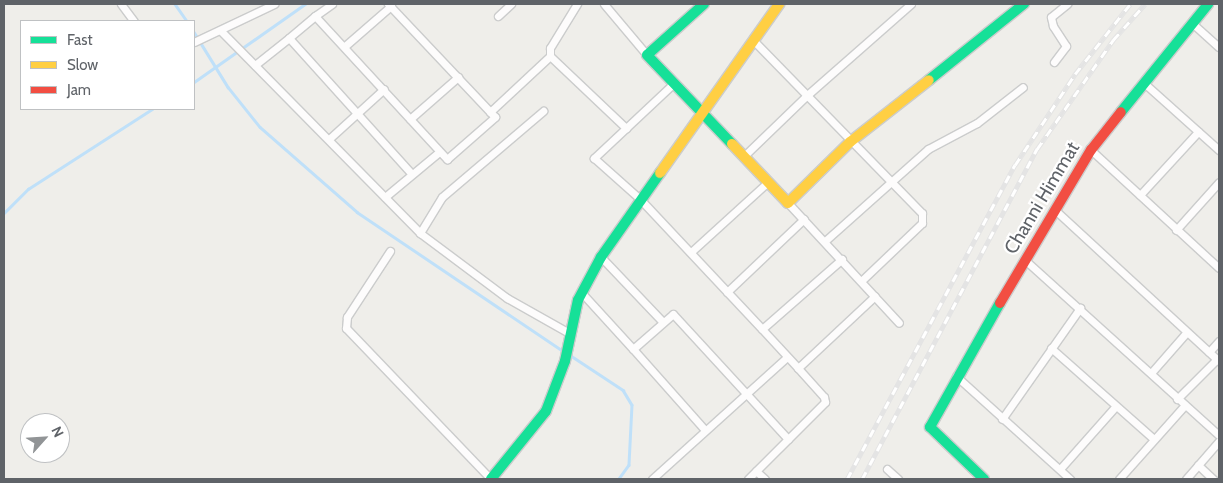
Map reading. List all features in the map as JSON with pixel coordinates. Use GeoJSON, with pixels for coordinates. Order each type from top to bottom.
{"type":"FeatureCollection","features":[{"type":"Feature","properties":{"kind":"street"},"geometry":{"type":"LineString","coordinates":[[121,4],[133,20]]}},
{"type":"Feature","properties":{"kind":"street"},"geometry":{"type":"LineString","coordinates":[[195,42],[274,4]]}},
{"type":"Feature","properties":{"kind":"street"},"geometry":{"type":"LineString","coordinates":[[255,65],[332,4]]}},
{"type":"Feature","properties":{"kind":"street"},"geometry":{"type":"LineString","coordinates":[[498,16],[511,4]]}},
{"type":"Feature","properties":{"kind":"street"},"geometry":{"type":"LineString","coordinates":[[577,4],[550,48],[550,56],[626,128]]}},
{"type":"Feature","properties":{"kind":"street"},"geometry":{"type":"LineString","coordinates":[[604,4],[674,83],[703,111],[842,259],[899,323]]}},
{"type":"Feature","properties":{"kind":"street"},"geometry":{"type":"LineString","coordinates":[[648,54],[704,4]]}},
{"type":"Feature","properties":{"kind":"street"},"geometry":{"type":"LineString","coordinates":[[390,251],[347,316],[346,328],[491,479],[540,420],[565,361],[569,333],[581,292],[602,257],[640,199],[779,4]]}},
{"type":"Feature","properties":{"kind":"street"},"geometry":{"type":"LineString","coordinates":[[744,156],[805,97],[911,4]]}},
{"type":"Feature","properties":{"kind":"street"},"geometry":{"type":"LineString","coordinates":[[788,203],[850,142],[1024,4]]}},
{"type":"Feature","properties":{"kind":"street"},"geometry":{"type":"LineString","coordinates":[[1054,62],[1066,46],[1053,26],[1051,17],[1067,4]]}},
{"type":"Feature","properties":{"kind":"street","name":"Channi Himmat"},"geometry":{"type":"LineString","coordinates":[[984,479],[930,427],[956,376],[1091,150],[1208,4]]}},
{"type":"Feature","properties":{"kind":"street"},"geometry":{"type":"LineString","coordinates":[[315,16],[345,46],[447,159],[495,117],[390,5],[345,46]]}},
{"type":"Feature","properties":{"kind":"street"},"geometry":{"type":"LineString","coordinates":[[1192,23],[1219,47]]}},
{"type":"Feature","properties":{"kind":"street"},"geometry":{"type":"LineString","coordinates":[[221,30],[420,233],[507,298],[569,333]]}},
{"type":"Feature","properties":{"kind":"street"},"geometry":{"type":"LineString","coordinates":[[289,38],[412,174]]}},
{"type":"Feature","properties":{"kind":"street"},"geometry":{"type":"LineString","coordinates":[[753,40],[805,97],[919,210],[924,219],[861,281]]}},
{"type":"Feature","properties":{"kind":"street"},"geometry":{"type":"LineString","coordinates":[[490,112],[550,56]]}},
{"type":"Feature","properties":{"kind":"street"},"geometry":{"type":"LineString","coordinates":[[410,118],[458,78]]}},
{"type":"Feature","properties":{"kind":"street"},"geometry":{"type":"LineString","coordinates":[[674,83],[594,158],[640,199],[826,399],[748,479]]}},
{"type":"Feature","properties":{"kind":"street"},"geometry":{"type":"LineString","coordinates":[[1144,83],[1219,150]]}},
{"type":"Feature","properties":{"kind":"street"},"geometry":{"type":"LineString","coordinates":[[825,241],[933,146],[977,123],[1024,87]]}},
{"type":"Feature","properties":{"kind":"street"},"geometry":{"type":"LineString","coordinates":[[329,139],[384,89]]}},
{"type":"Feature","properties":{"kind":"street"},"geometry":{"type":"LineString","coordinates":[[420,233],[442,197],[543,111]]}},
{"type":"Feature","properties":{"kind":"street"},"geometry":{"type":"LineString","coordinates":[[1140,195],[1198,132]]}},
{"type":"Feature","properties":{"kind":"street"},"geometry":{"type":"LineString","coordinates":[[1091,150],[1176,230],[1219,267]]}},
{"type":"Feature","properties":{"kind":"street"},"geometry":{"type":"LineString","coordinates":[[386,197],[439,152]]}},
{"type":"Feature","properties":{"kind":"street"},"geometry":{"type":"LineString","coordinates":[[691,252],[768,182]]}},
{"type":"Feature","properties":{"kind":"street"},"geometry":{"type":"LineString","coordinates":[[1176,230],[1219,182]]}},
{"type":"Feature","properties":{"kind":"street"},"geometry":{"type":"LineString","coordinates":[[1054,210],[1186,333],[1218,360],[1177,398]]}},
{"type":"Feature","properties":{"kind":"street"},"geometry":{"type":"LineString","coordinates":[[727,292],[804,219]]}},
{"type":"Feature","properties":{"kind":"street"},"geometry":{"type":"LineString","coordinates":[[602,257],[662,321]]}},
{"type":"Feature","properties":{"kind":"street"},"geometry":{"type":"LineString","coordinates":[[762,329],[842,259]]}},
{"type":"Feature","properties":{"kind":"street"},"geometry":{"type":"LineString","coordinates":[[1025,260],[1219,436]]}},
{"type":"Feature","properties":{"kind":"street"},"geometry":{"type":"LineString","coordinates":[[581,292],[705,430]]}},
{"type":"Feature","properties":{"kind":"street"},"geometry":{"type":"LineString","coordinates":[[798,368],[875,296]]}},
{"type":"Feature","properties":{"kind":"street"},"geometry":{"type":"LineString","coordinates":[[1002,419],[1080,308]]}},
{"type":"Feature","properties":{"kind":"street"},"geometry":{"type":"LineString","coordinates":[[633,349],[662,321],[673,314],[679,317],[788,440]]}},
{"type":"Feature","properties":{"kind":"street"},"geometry":{"type":"LineString","coordinates":[[1151,373],[1186,333]]}},
{"type":"Feature","properties":{"kind":"street"},"geometry":{"type":"LineString","coordinates":[[1209,352],[1219,341]]}},
{"type":"Feature","properties":{"kind":"street"},"geometry":{"type":"LineString","coordinates":[[1051,348],[1154,439]]}},
{"type":"Feature","properties":{"kind":"street"},"geometry":{"type":"LineString","coordinates":[[652,479],[788,357]]}},
{"type":"Feature","properties":{"kind":"street"},"geometry":{"type":"LineString","coordinates":[[956,376],[1070,479]]}},
{"type":"Feature","properties":{"kind":"street"},"geometry":{"type":"LineString","coordinates":[[1118,479],[1185,405]]}},
{"type":"Feature","properties":{"kind":"street"},"geometry":{"type":"LineString","coordinates":[[1060,469],[1116,406]]}},
{"type":"Feature","properties":{"kind":"street"},"geometry":{"type":"LineString","coordinates":[[1186,479],[1219,441]]}},
{"type":"Feature","properties":{"kind":"street"},"geometry":{"type":"LineString","coordinates":[[1198,465],[1213,479]]}},
{"type":"Feature","properties":{"kind":"street"},"geometry":{"type":"LineString","coordinates":[[887,469],[898,479]]}},
{"type":"Feature","properties":{"kind":"street"},"geometry":{"type":"LineString","coordinates":[[756,471],[765,479]]}},
{"type":"Feature","properties":{"kind":"waterway"},"geometry":{"type":"LineString","coordinates":[[175,4],[186,20]]}},
{"type":"Feature","properties":{"kind":"waterway"},"geometry":{"type":"LineString","coordinates":[[195,81],[305,4]]}},
{"type":"Feature","properties":{"kind":"waterway"},"geometry":{"type":"LineString","coordinates":[[195,34],[228,87],[260,127],[357,212],[563,351]]}},
{"type":"Feature","properties":{"kind":"waterway"},"geometry":{"type":"LineString","coordinates":[[4,213],[28,189],[150,110]]}},
{"type":"Feature","properties":{"kind":"waterway"},"geometry":{"type":"LineString","coordinates":[[570,355],[623,390],[632,405],[629,465],[619,479]]}},
{"type":"Feature","properties":{"kind":"railway"},"geometry":{"type":"LineString","coordinates":[[847,479],[1015,165],[1075,74],[1130,4]]}},
{"type":"Feature","properties":{"kind":"railway"},"geometry":{"type":"LineString","coordinates":[[862,479],[1037,149],[1113,40],[1145,4]]}},
{"type":"Feature","properties":{"kind":"traffic: fast"},"geometry":{"type":"LineString","coordinates":[[704,4],[647,55],[732,144]]}},
{"type":"Feature","properties":{"kind":"traffic: fast"},"geometry":{"type":"LineString","coordinates":[[929,80],[1024,4]]}},
{"type":"Feature","properties":{"kind":"traffic: fast"},"geometry":{"type":"LineString","coordinates":[[1121,112],[1208,4]]}},
{"type":"Feature","properties":{"kind":"traffic: fast"},"geometry":{"type":"LineString","coordinates":[[491,479],[546,411],[565,361],[578,300],[601,257],[660,173]]}},
{"type":"Feature","properties":{"kind":"traffic: fast"},"geometry":{"type":"LineString","coordinates":[[984,479],[930,427],[1000,303]]}},
{"type":"Feature","properties":{"kind":"traffic: slow"},"geometry":{"type":"LineString","coordinates":[[660,173],[779,4]]}},
{"type":"Feature","properties":{"kind":"traffic: slow"},"geometry":{"type":"LineString","coordinates":[[732,144],[788,203],[850,142],[929,80]]}},
{"type":"Feature","properties":{"kind":"traffic: jam"},"geometry":{"type":"LineString","coordinates":[[1000,303],[1091,150],[1121,112]]}}]}
